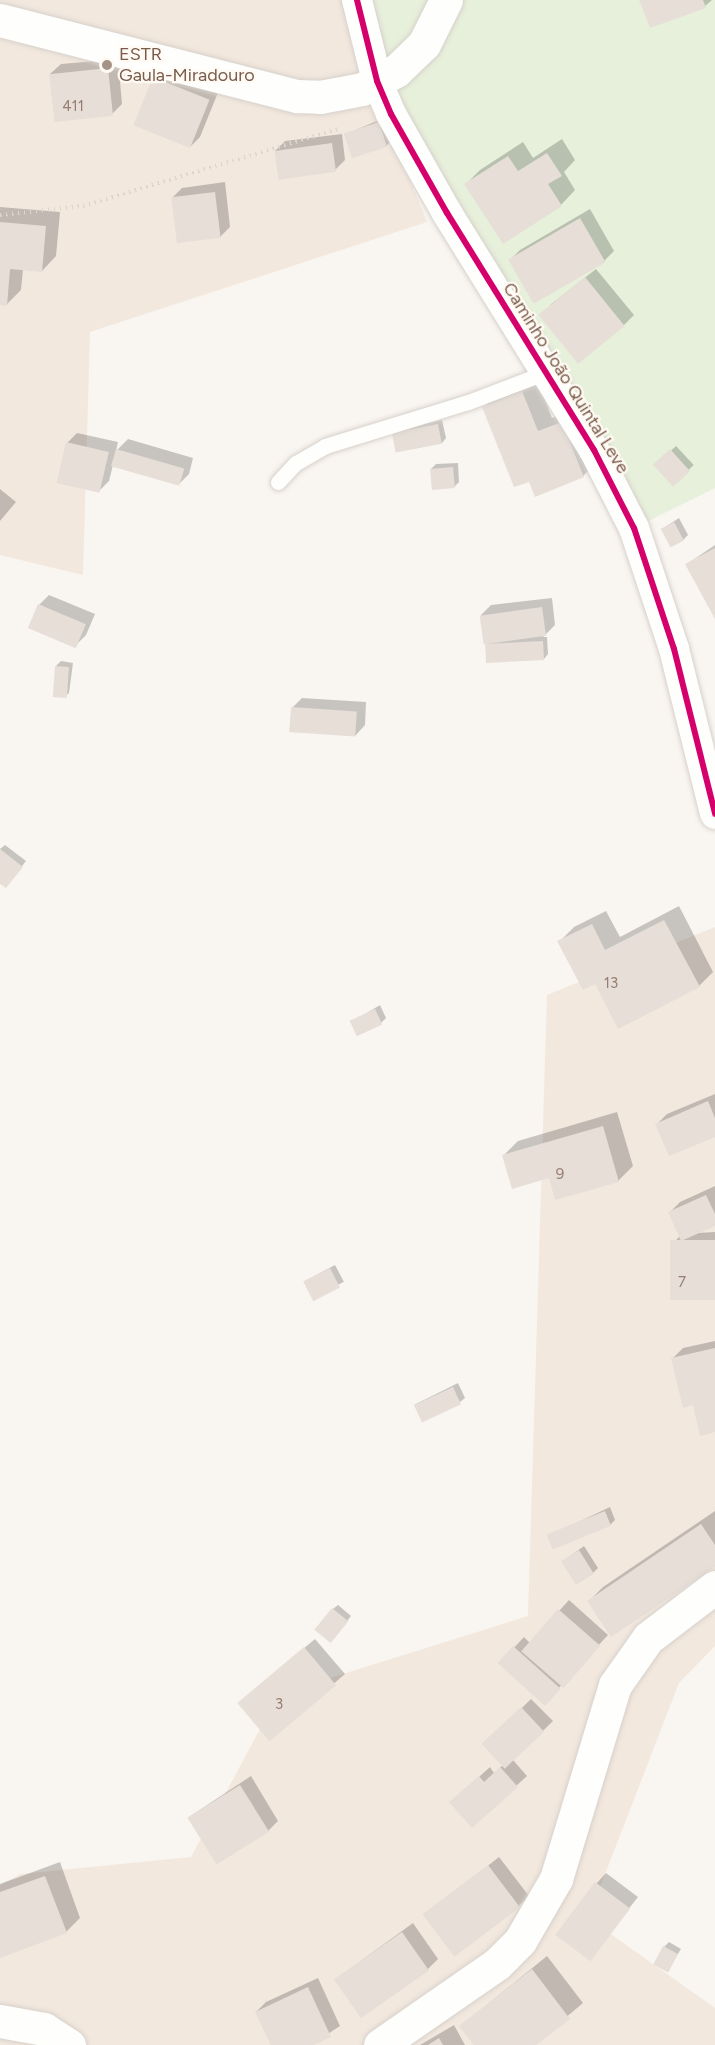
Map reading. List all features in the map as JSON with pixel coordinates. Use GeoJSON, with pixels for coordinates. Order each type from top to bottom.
{"type":"FeatureCollection","features":[{"type":"Feature","properties":{"kind":"main road"},"geometry":{"type":"LineString","coordinates":[[0,21],[297,96],[343,95],[396,71],[424,44],[446,0]]}},
{"type":"Feature","properties":{"kind":"main road"},"geometry":{"type":"LineString","coordinates":[[380,2045],[497,1964],[520,1941],[560,1868],[615,1685],[648,1638],[715,1587]]}},
{"type":"Feature","properties":{"kind":"main road"},"geometry":{"type":"LineString","coordinates":[[0,2021],[44,2029],[69,2045]]}},
{"type":"Feature","properties":{"kind":"street","name":"Caminho João Quintal Leve"},"geometry":{"type":"LineString","coordinates":[[357,0],[377,81],[391,114],[544,373],[616,488],[634,528],[674,649],[715,814]]}},
{"type":"Feature","properties":{"kind":"lane"},"geometry":{"type":"LineString","coordinates":[[278,482],[296,463],[325,446],[468,402],[544,373]]}},
{"type":"Feature","properties":{"kind":"path"},"geometry":{"type":"LineString","coordinates":[[0,215],[83,206],[391,114]]}},
{"type":"Feature","properties":{"kind":"shaded area"},"geometry":{"type":"Polygon","coordinates":[[[0,0],[357,0],[377,81],[343,95],[0,14],[0,0]]]}},
{"type":"Feature","properties":{"kind":"shaded area"},"geometry":{"type":"Polygon","coordinates":[[[0,35],[375,94],[427,222],[90,332],[83,575],[0,555],[0,35]]]}},
{"type":"Feature","properties":{"kind":"shaded area"},"geometry":{"type":"Polygon","coordinates":[[[715,927],[715,1646],[679,1683],[588,1918],[715,2008],[715,2045],[0,2045],[0,1885],[21,1874],[191,1857],[279,1694],[528,1616],[547,995],[715,927]]]}},
{"type":"Feature","properties":{"kind":"green space"},"geometry":{"type":"Polygon","coordinates":[[[363,0],[715,0],[715,488],[634,528],[377,81],[363,0]]]}},
{"type":"Feature","properties":{"kind":"building"},"geometry":{"type":"Polygon","coordinates":[[[639,0],[703,0],[706,8],[650,28],[639,0]]]}},
{"type":"Feature","properties":{"kind":"building"},"geometry":{"type":"Polygon","coordinates":[[[108,68],[113,116],[54,122],[49,74],[108,68]]]}},
{"type":"Feature","properties":{"kind":"building"},"geometry":{"type":"Polygon","coordinates":[[[153,77],[210,100],[190,148],[134,125],[153,77]]]}},
{"type":"Feature","properties":{"kind":"building"},"geometry":{"type":"Polygon","coordinates":[[[379,122],[387,147],[352,158],[344,133],[379,122]]]}},
{"type":"Feature","properties":{"kind":"building"},"geometry":{"type":"Polygon","coordinates":[[[332,143],[336,172],[279,180],[275,151],[332,143]]]}},
{"type":"Feature","properties":{"kind":"building"},"geometry":{"type":"Polygon","coordinates":[[[547,153],[562,176],[548,184],[562,206],[503,244],[464,184],[508,156],[518,171],[547,153]]]}},
{"type":"Feature","properties":{"kind":"building"},"geometry":{"type":"Polygon","coordinates":[[[215,192],[221,238],[177,243],[171,197],[215,192]]]}},
{"type":"Feature","properties":{"kind":"building"},"geometry":{"type":"Polygon","coordinates":[[[580,218],[606,262],[534,304],[508,260],[580,218]]]}},
{"type":"Feature","properties":{"kind":"building"},"geometry":{"type":"Polygon","coordinates":[[[0,222],[46,226],[42,272],[10,269],[7,306],[0,305],[0,222]]]}},
{"type":"Feature","properties":{"kind":"building"},"geometry":{"type":"Polygon","coordinates":[[[585,277],[625,326],[578,364],[538,315],[585,277]]]}},
{"type":"Feature","properties":{"kind":"building"},"geometry":{"type":"Polygon","coordinates":[[[522,391],[538,431],[562,422],[584,477],[535,497],[529,482],[514,487],[482,407],[522,391]]]}},
{"type":"Feature","properties":{"kind":"building"},"geometry":{"type":"Polygon","coordinates":[[[438,424],[442,444],[396,453],[392,433],[438,424]]]}},
{"type":"Feature","properties":{"kind":"building"},"geometry":{"type":"Polygon","coordinates":[[[66,442],[109,452],[99,493],[57,483],[66,442]]]}},
{"type":"Feature","properties":{"kind":"building"},"geometry":{"type":"Polygon","coordinates":[[[116,449],[184,469],[179,486],[111,466],[116,449]]]}},
{"type":"Feature","properties":{"kind":"building"},"geometry":{"type":"Polygon","coordinates":[[[670,449],[690,471],[673,487],[653,464],[670,449]]]}},
{"type":"Feature","properties":{"kind":"building"},"geometry":{"type":"Polygon","coordinates":[[[453,467],[455,488],[432,490],[430,469],[453,467]]]}},
{"type":"Feature","properties":{"kind":"building"},"geometry":{"type":"Polygon","coordinates":[[[674,522],[684,541],[671,548],[661,529],[674,522]]]}},
{"type":"Feature","properties":{"kind":"building"},"geometry":{"type":"Polygon","coordinates":[[[715,548],[715,619],[685,564],[715,548]]]}},
{"type":"Feature","properties":{"kind":"building"},"geometry":{"type":"Polygon","coordinates":[[[38,604],[86,624],[76,648],[28,628],[38,604]]]}},
{"type":"Feature","properties":{"kind":"building"},"geometry":{"type":"Polygon","coordinates":[[[542,607],[546,636],[484,644],[480,616],[542,607]]]}},
{"type":"Feature","properties":{"kind":"building"},"geometry":{"type":"Polygon","coordinates":[[[543,641],[544,660],[486,663],[485,644],[543,641]]]}},
{"type":"Feature","properties":{"kind":"building"},"geometry":{"type":"Polygon","coordinates":[[[55,666],[69,667],[67,698],[53,697],[55,666]]]}},
{"type":"Feature","properties":{"kind":"building"},"geometry":{"type":"Polygon","coordinates":[[[291,707],[357,712],[355,737],[289,732],[291,707]]]}},
{"type":"Feature","properties":{"kind":"building"},"geometry":{"type":"Polygon","coordinates":[[[0,849],[23,867],[6,888],[0,884],[0,849]]]}},
{"type":"Feature","properties":{"kind":"building"},"geometry":{"type":"Polygon","coordinates":[[[664,920],[700,987],[618,1029],[595,984],[583,990],[557,941],[592,924],[605,950],[664,920]]]}},
{"type":"Feature","properties":{"kind":"building"},"geometry":{"type":"Polygon","coordinates":[[[375,1009],[382,1024],[357,1036],[350,1021],[375,1009]]]}},
{"type":"Feature","properties":{"kind":"building"},"geometry":{"type":"Polygon","coordinates":[[[708,1101],[715,1118],[715,1137],[669,1156],[655,1124],[708,1101]]]}},
{"type":"Feature","properties":{"kind":"building"},"geometry":{"type":"Polygon","coordinates":[[[603,1126],[619,1182],[555,1200],[549,1178],[512,1189],[502,1155],[603,1126]]]}},
{"type":"Feature","properties":{"kind":"building"},"geometry":{"type":"Polygon","coordinates":[[[706,1195],[715,1214],[715,1226],[681,1241],[668,1212],[706,1195]]]}},
{"type":"Feature","properties":{"kind":"building"},"geometry":{"type":"Polygon","coordinates":[[[670,1240],[715,1240],[715,1300],[670,1300],[670,1240]]]}},
{"type":"Feature","properties":{"kind":"building"},"geometry":{"type":"Polygon","coordinates":[[[330,1268],[340,1288],[313,1301],[303,1282],[330,1268]]]}},
{"type":"Feature","properties":{"kind":"building"},"geometry":{"type":"Polygon","coordinates":[[[715,1348],[715,1432],[700,1436],[693,1405],[683,1408],[671,1358],[715,1348]]]}},
{"type":"Feature","properties":{"kind":"building"},"geometry":{"type":"Polygon","coordinates":[[[453,1387],[461,1404],[422,1422],[414,1405],[453,1387]]]}},
{"type":"Feature","properties":{"kind":"building"},"geometry":{"type":"Polygon","coordinates":[[[605,1511],[611,1526],[553,1549],[547,1535],[605,1511]]]}},
{"type":"Feature","properties":{"kind":"building"},"geometry":{"type":"Polygon","coordinates":[[[701,1524],[715,1545],[715,1567],[611,1637],[587,1601],[701,1524]]]}},
{"type":"Feature","properties":{"kind":"building"},"geometry":{"type":"Polygon","coordinates":[[[579,1550],[594,1574],[576,1585],[561,1561],[579,1550]]]}},
{"type":"Feature","properties":{"kind":"building"},"geometry":{"type":"Polygon","coordinates":[[[332,1608],[348,1621],[331,1643],[314,1630],[332,1608]]]}},
{"type":"Feature","properties":{"kind":"building"},"geometry":{"type":"Polygon","coordinates":[[[558,1609],[600,1646],[564,1688],[521,1651],[558,1609]]]}},
{"type":"Feature","properties":{"kind":"building"},"geometry":{"type":"Polygon","coordinates":[[[513,1646],[561,1689],[545,1706],[498,1663],[513,1646]]]}},
{"type":"Feature","properties":{"kind":"building"},"geometry":{"type":"Polygon","coordinates":[[[304,1647],[336,1685],[269,1741],[237,1703],[304,1647]]]}},
{"type":"Feature","properties":{"kind":"building"},"geometry":{"type":"Polygon","coordinates":[[[521,1707],[544,1732],[505,1769],[482,1744],[521,1707]]]}},
{"type":"Feature","properties":{"kind":"building"},"geometry":{"type":"Polygon","coordinates":[[[500,1767],[518,1787],[472,1828],[449,1802],[479,1776],[484,1782],[500,1767]]]}},
{"type":"Feature","properties":{"kind":"building"},"geometry":{"type":"Polygon","coordinates":[[[240,1785],[269,1832],[217,1864],[187,1818],[240,1785]]]}},
{"type":"Feature","properties":{"kind":"building"},"geometry":{"type":"Polygon","coordinates":[[[488,1865],[520,1907],[454,1957],[423,1914],[488,1865]]]}},
{"type":"Feature","properties":{"kind":"building"},"geometry":{"type":"Polygon","coordinates":[[[45,1876],[67,1933],[0,1958],[0,1892],[45,1876]]]}},
{"type":"Feature","properties":{"kind":"building"},"geometry":{"type":"Polygon","coordinates":[[[595,1882],[630,1908],[590,1961],[555,1935],[595,1882]]]}},
{"type":"Feature","properties":{"kind":"building"},"geometry":{"type":"Polygon","coordinates":[[[402,1932],[429,1971],[361,2018],[334,1980],[402,1932]]]}},
{"type":"Feature","properties":{"kind":"building"},"geometry":{"type":"Polygon","coordinates":[[[663,1946],[678,1954],[668,1973],[653,1965],[663,1946]]]}},
{"type":"Feature","properties":{"kind":"building"},"geometry":{"type":"Polygon","coordinates":[[[532,1969],[570,2019],[536,2045],[474,2045],[459,2026],[532,1969]]]}},
{"type":"Feature","properties":{"kind":"building"},"geometry":{"type":"Polygon","coordinates":[[[308,1987],[331,2037],[314,2045],[271,2045],[255,2012],[308,1987]]]}},
{"type":"Feature","properties":{"kind":"building"},"geometry":{"type":"Polygon","coordinates":[[[439,2038],[443,2045],[428,2045],[439,2038]]]}},
{"type":"Feature","properties":{"kind":"cycle path"},"geometry":{"type":"LineString","coordinates":[[357,0],[377,81],[391,114],[447,213],[594,450],[634,528],[674,649],[715,814]]}},
{"type":"Feature","properties":{"kind":"place","name":"ESTR Gaula-Miradouro"},"geometry":{"type":"Point","coordinates":[107,65]}}]}
